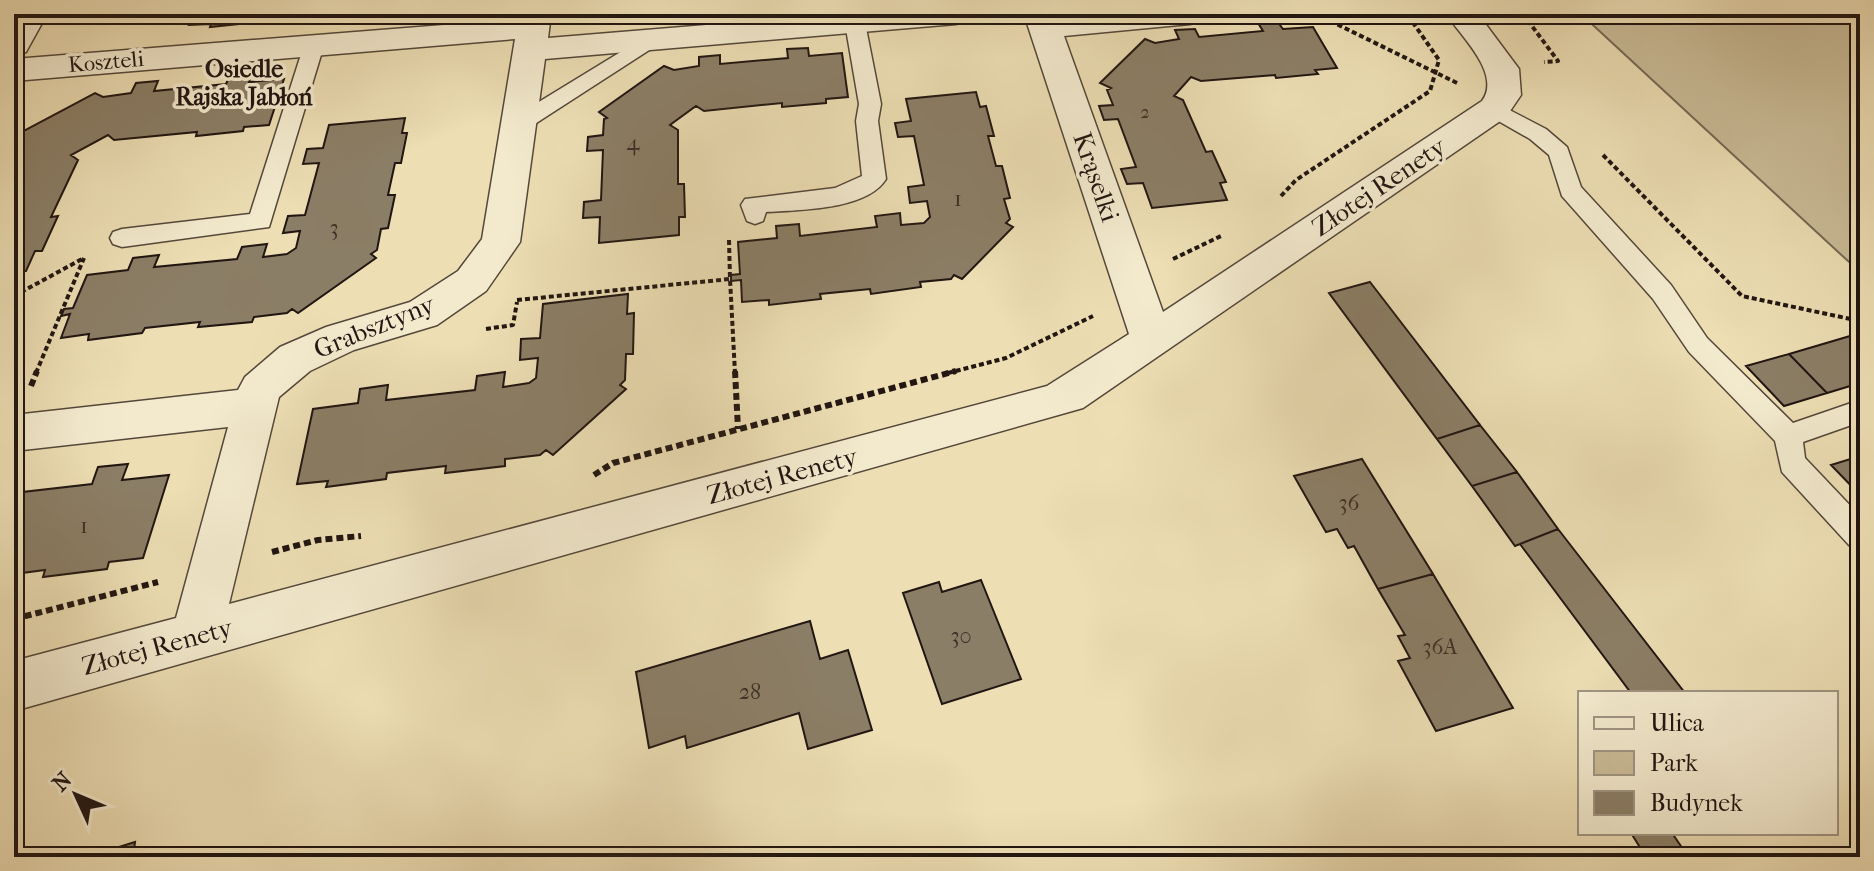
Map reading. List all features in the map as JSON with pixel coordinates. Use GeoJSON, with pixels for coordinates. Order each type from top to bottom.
{"type":"FeatureCollection","features":[{"type":"Feature","properties":{"kind":"street"},"geometry":{"type":"LineString","coordinates":[[14,45],[31,14]]}},
{"type":"Feature","properties":{"kind":"street","name":"Koszteli"},"geometry":{"type":"LineString","coordinates":[[14,70],[314,45],[532,31],[650,40],[956,14]]}},
{"type":"Feature","properties":{"kind":"street"},"geometry":{"type":"LineString","coordinates":[[1042,21],[1190,14]]}},
{"type":"Feature","properties":{"kind":"street"},"geometry":{"type":"LineString","coordinates":[[1462,14],[1502,69],[1504,95],[1478,103]]}},
{"type":"Feature","properties":{"kind":"street","name":"Krąselki"},"geometry":{"type":"LineString","coordinates":[[1042,21],[1152,340]]}},
{"type":"Feature","properties":{"kind":"street","name":"Grabsztyny"},"geometry":{"type":"LineString","coordinates":[[196,637],[260,389],[295,359],[341,338],[423,314],[472,281],[501,242],[532,31]]}},
{"type":"Feature","properties":{"kind":"street","name":"Złotej Renety"},"geometry":{"type":"LineString","coordinates":[[14,686],[1068,396],[1152,340],[1478,103]]}},
{"type":"Feature","properties":{"kind":"street"},"geometry":{"type":"LineString","coordinates":[[20,416],[255,406]]}},
{"type":"Feature","properties":{"kind":"lane"},"geometry":{"type":"LineString","coordinates":[[755,215],[753,205],[847,194],[865,189],[874,179],[867,121],[870,104],[855,23]]}},
{"type":"Feature","properties":{"kind":"lane"},"geometry":{"type":"LineString","coordinates":[[519,124],[650,40]]}},
{"type":"Feature","properties":{"kind":"lane"},"geometry":{"type":"LineString","coordinates":[[122,238],[260,221],[314,45]]}},
{"type":"Feature","properties":{"kind":"lane"},"geometry":{"type":"LineString","coordinates":[[1478,103],[1538,134],[1559,152],[1570,190],[1662,292],[1698,345],[1788,436],[1792,463],[1860,536]]}},
{"type":"Feature","properties":{"kind":"lane"},"geometry":{"type":"LineString","coordinates":[[1788,436],[1860,411]]}},
{"type":"Feature","properties":{"kind":"path"},"geometry":{"type":"LineString","coordinates":[[1316,14],[1436,73],[1478,103]]}},
{"type":"Feature","properties":{"kind":"path"},"geometry":{"type":"LineString","coordinates":[[1278,199],[1296,180],[1430,91],[1439,60],[1407,14]]}},
{"type":"Feature","properties":{"kind":"path"},"geometry":{"type":"LineString","coordinates":[[1523,14],[1558,61],[1535,63]]}},
{"type":"Feature","properties":{"kind":"path"},"geometry":{"type":"LineString","coordinates":[[1596,149],[1742,296],[1860,321]]}},
{"type":"Feature","properties":{"kind":"path"},"geometry":{"type":"LineString","coordinates":[[589,477],[613,463],[1006,358],[1106,310],[1181,253],[1234,230]]}},
{"type":"Feature","properties":{"kind":"path"},"geometry":{"type":"LineString","coordinates":[[14,296],[122,238]]}},
{"type":"Feature","properties":{"kind":"path"},"geometry":{"type":"LineString","coordinates":[[20,416],[84,258]]}},
{"type":"Feature","properties":{"kind":"path"},"geometry":{"type":"LineString","coordinates":[[517,302],[730,279],[738,429]]}},
{"type":"Feature","properties":{"kind":"path"},"geometry":{"type":"LineString","coordinates":[[483,329],[513,325],[518,289]]}},
{"type":"Feature","properties":{"kind":"path"},"geometry":{"type":"LineString","coordinates":[[14,619],[318,540],[370,535]]}},
{"type":"Feature","properties":{"kind":"green space"},"geometry":{"type":"Polygon","coordinates":[[[1581,14],[1860,14],[1860,259],[1849,262],[1581,14]]]}},
{"type":"Feature","properties":{"kind":"building"},"geometry":{"type":"Polygon","coordinates":[[[194,14],[338,14],[210,27],[211,24],[189,25],[194,14]]]}},
{"type":"Feature","properties":{"kind":"building"},"geometry":{"type":"Polygon","coordinates":[[[1277,21],[1283,29],[1313,27],[1337,68],[1315,70],[1318,74],[1276,78],[1275,75],[1201,81],[1191,77],[1174,96],[1183,100],[1206,152],[1212,151],[1226,182],[1220,183],[1227,200],[1152,208],[1143,183],[1127,184],[1121,169],[1136,167],[1118,119],[1104,120],[1099,106],[1113,105],[1107,90],[1111,88],[1100,83],[1145,39],[1155,43],[1179,39],[1175,30],[1195,29],[1199,37],[1263,31],[1258,23],[1277,21]]]}},
{"type":"Feature","properties":{"kind":"building"},"geometry":{"type":"Polygon","coordinates":[[[808,48],[809,56],[842,53],[848,97],[826,99],[826,103],[782,107],[782,103],[704,111],[696,106],[670,125],[678,130],[678,184],[684,184],[685,217],[679,217],[679,235],[599,243],[600,217],[583,218],[584,202],[601,200],[603,150],[587,151],[588,137],[603,135],[604,119],[607,118],[599,112],[664,66],[674,70],[699,66],[699,57],[720,55],[720,64],[788,58],[787,49],[808,48]]]}},
{"type":"Feature","properties":{"kind":"building"},"geometry":{"type":"Polygon","coordinates":[[[252,73],[249,82],[284,79],[269,125],[196,136],[197,132],[114,140],[108,135],[71,155],[78,160],[51,217],[58,216],[42,251],[35,251],[26,271],[14,272],[14,136],[95,93],[103,97],[131,93],[136,83],[158,81],[154,91],[226,84],[230,75],[252,73]]]}},
{"type":"Feature","properties":{"kind":"building"},"geometry":{"type":"Polygon","coordinates":[[[976,92],[980,107],[986,106],[994,136],[988,136],[996,166],[1002,166],[1010,198],[1004,199],[1010,219],[1006,223],[1013,227],[962,279],[954,275],[951,279],[920,282],[921,287],[871,294],[870,289],[820,294],[821,299],[769,305],[769,300],[742,302],[741,280],[731,281],[731,275],[740,274],[738,242],[777,238],[776,226],[799,224],[800,236],[877,227],[875,216],[900,213],[901,225],[924,223],[930,217],[927,201],[910,203],[908,187],[924,185],[914,136],[898,137],[895,123],[911,121],[906,99],[976,92]]]}},
{"type":"Feature","properties":{"kind":"building"},"geometry":{"type":"Polygon","coordinates":[[[405,118],[402,133],[407,133],[401,163],[395,163],[388,195],[395,195],[388,228],[381,229],[377,250],[371,254],[376,258],[298,313],[292,309],[287,313],[254,317],[252,322],[198,327],[200,322],[145,328],[142,333],[88,340],[89,334],[61,338],[70,314],[61,316],[64,309],[73,308],[87,275],[128,270],[133,258],[159,255],[154,267],[237,259],[242,247],[267,244],[263,257],[287,254],[296,248],[300,231],[283,233],[288,216],[305,215],[319,163],[303,164],[307,149],[323,148],[329,125],[405,118]]]}},
{"type":"Feature","properties":{"kind":"building"},"geometry":{"type":"Polygon","coordinates":[[[1370,282],[1480,425],[1437,439],[1329,293],[1370,282]]]}},
{"type":"Feature","properties":{"kind":"building"},"geometry":{"type":"Polygon","coordinates":[[[628,294],[627,314],[634,313],[633,354],[626,354],[625,380],[620,385],[626,389],[553,455],[546,450],[540,455],[505,459],[505,466],[445,473],[446,466],[387,473],[386,479],[326,487],[328,481],[297,484],[313,409],[358,403],[360,389],[388,385],[386,400],[475,390],[477,376],[505,372],[503,387],[529,383],[536,378],[538,358],[520,360],[521,339],[540,338],[543,304],[628,294]]]}},
{"type":"Feature","properties":{"kind":"building"},"geometry":{"type":"Polygon","coordinates":[[[1857,334],[1860,337],[1860,383],[1827,393],[1789,354],[1857,334]]]}},
{"type":"Feature","properties":{"kind":"building"},"geometry":{"type":"Polygon","coordinates":[[[1789,354],[1827,393],[1784,406],[1746,366],[1789,354]]]}},
{"type":"Feature","properties":{"kind":"building"},"geometry":{"type":"Polygon","coordinates":[[[1480,425],[1517,472],[1472,486],[1437,439],[1480,425]]]}},
{"type":"Feature","properties":{"kind":"building"},"geometry":{"type":"Polygon","coordinates":[[[1860,456],[1860,495],[1831,465],[1860,456]]]}},
{"type":"Feature","properties":{"kind":"building"},"geometry":{"type":"Polygon","coordinates":[[[1362,459],[1433,574],[1378,589],[1354,546],[1348,548],[1337,529],[1326,532],[1294,476],[1362,459]]]}},
{"type":"Feature","properties":{"kind":"building"},"geometry":{"type":"Polygon","coordinates":[[[128,464],[122,480],[169,475],[143,558],[109,562],[107,569],[43,577],[45,570],[14,574],[14,493],[92,484],[98,467],[128,464]]]}},
{"type":"Feature","properties":{"kind":"building"},"geometry":{"type":"Polygon","coordinates":[[[1517,472],[1558,529],[1515,546],[1472,486],[1517,472]]]}},
{"type":"Feature","properties":{"kind":"building"},"geometry":{"type":"Polygon","coordinates":[[[1558,529],[1683,691],[1630,691],[1520,544],[1558,529]]]}},
{"type":"Feature","properties":{"kind":"building"},"geometry":{"type":"Polygon","coordinates":[[[1433,574],[1513,708],[1436,731],[1398,661],[1410,658],[1398,636],[1405,635],[1378,589],[1433,574]]]}},
{"type":"Feature","properties":{"kind":"building"},"geometry":{"type":"Polygon","coordinates":[[[981,580],[1021,679],[942,704],[903,593],[939,582],[942,592],[981,580]]]}},
{"type":"Feature","properties":{"kind":"building"},"geometry":{"type":"Polygon","coordinates":[[[810,621],[820,659],[848,650],[872,730],[808,749],[799,713],[687,748],[685,736],[649,748],[636,672],[810,621]]]}},
{"type":"Feature","properties":{"kind":"building"},"geometry":{"type":"Polygon","coordinates":[[[1632,835],[1673,835],[1687,855],[1646,857],[1632,835]]]}},
{"type":"Feature","properties":{"kind":"building"},"geometry":{"type":"Polygon","coordinates":[[[135,842],[133,857],[87,857],[135,842]]]}},
{"type":"Feature","properties":{"kind":"district","name":"Osiedle Rajska Jabłoń"},"geometry":{"type":"Point","coordinates":[244,83]}}]}
